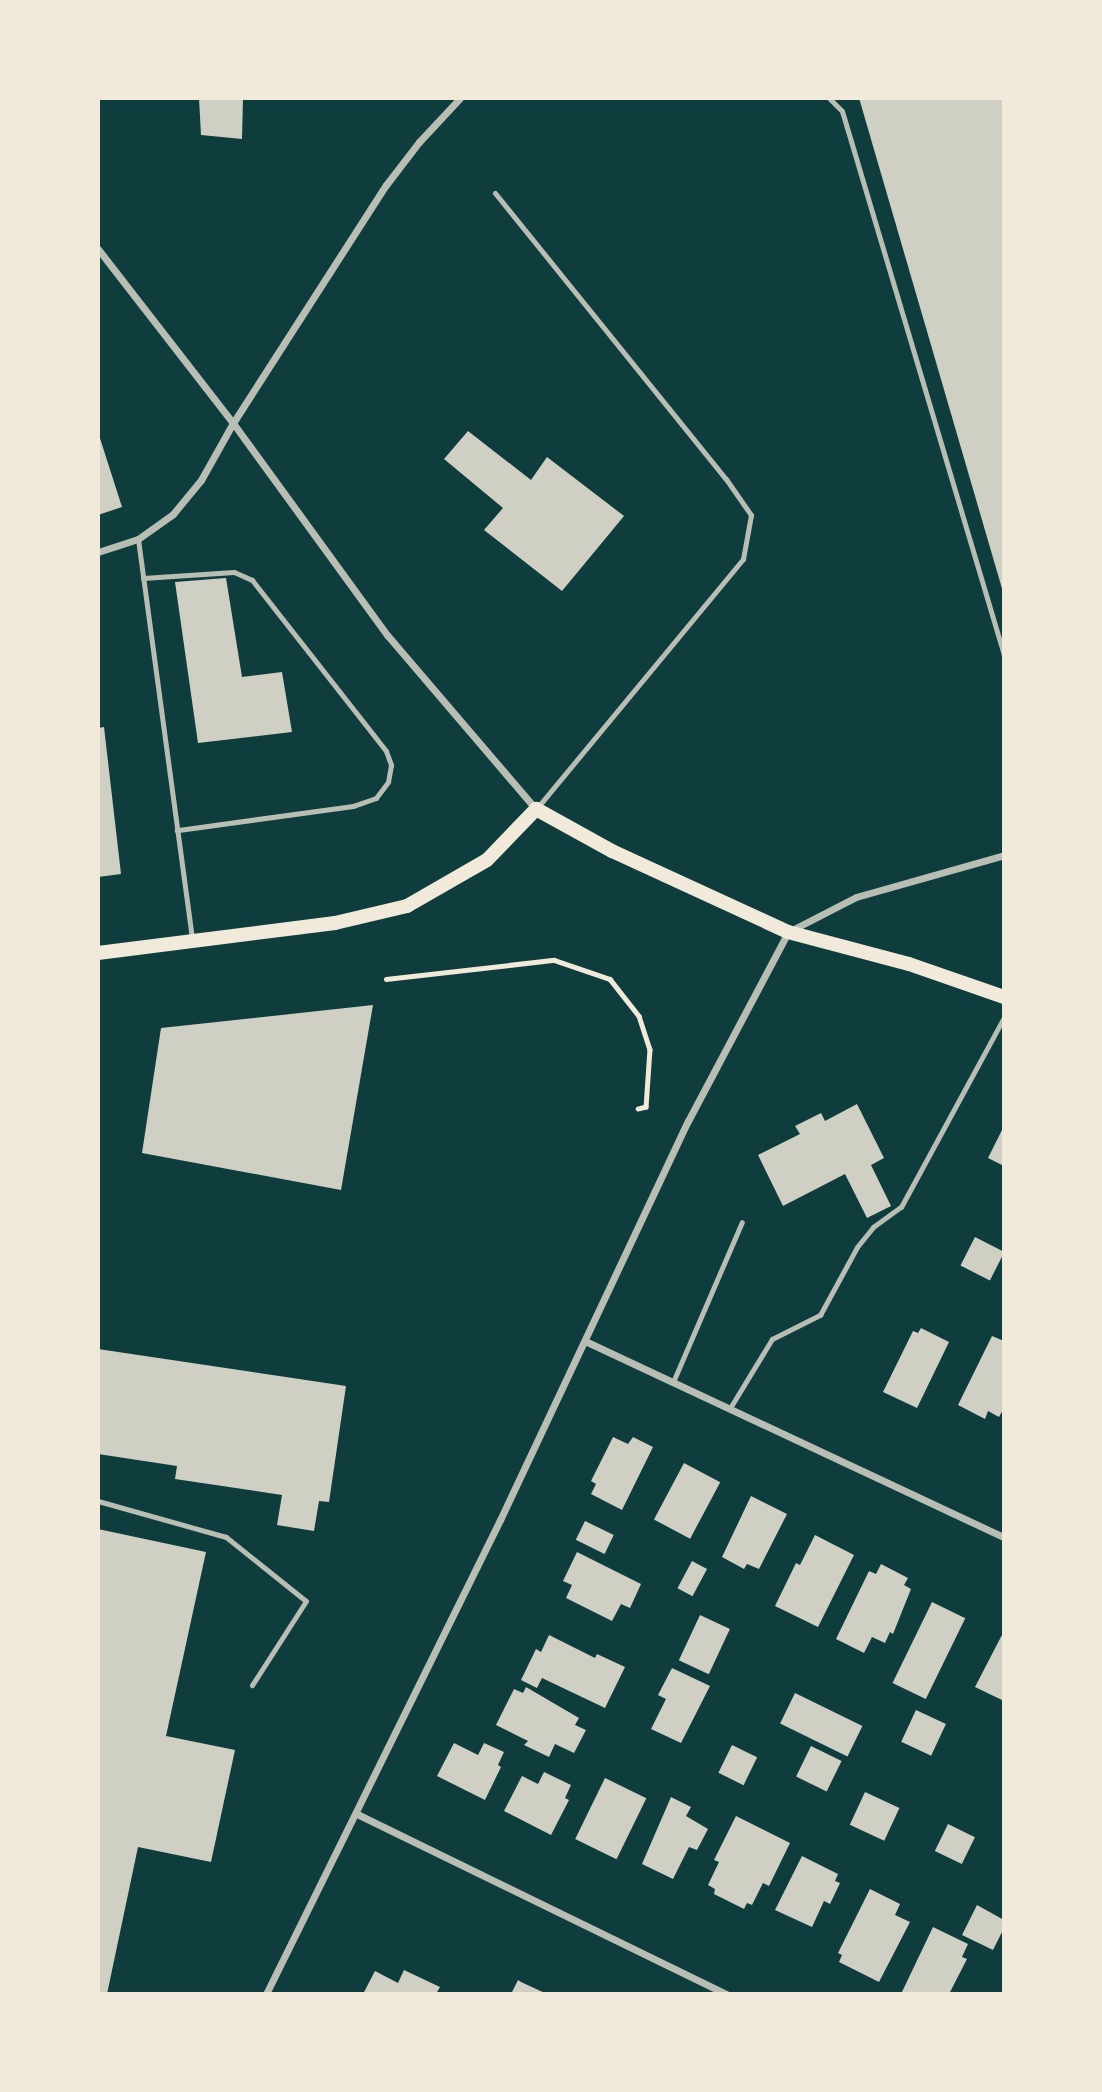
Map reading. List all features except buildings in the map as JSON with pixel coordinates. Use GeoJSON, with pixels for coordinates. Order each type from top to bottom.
{"type":"FeatureCollection","features":[{"type":"Feature","properties":{"kind":"main road"},"geometry":{"type":"LineString","coordinates":[[98,953],[335,923],[407,906],[487,860],[536,808],[612,851],[788,932],[909,964],[1004,997]]}},
{"type":"Feature","properties":{"kind":"street"},"geometry":{"type":"LineString","coordinates":[[98,552],[138,539],[173,514],[201,480],[233,424],[386,185],[419,142],[460,98]]}},
{"type":"Feature","properties":{"kind":"street"},"geometry":{"type":"LineString","coordinates":[[98,249],[233,424],[388,636],[536,808]]}},
{"type":"Feature","properties":{"kind":"street"},"geometry":{"type":"LineString","coordinates":[[266,1994],[357,1814],[688,1121],[788,932],[856,897],[1004,855]]}},
{"type":"Feature","properties":{"kind":"street"},"geometry":{"type":"LineString","coordinates":[[585,1341],[1004,1537]]}},
{"type":"Feature","properties":{"kind":"street"},"geometry":{"type":"LineString","coordinates":[[357,1814],[726,1994]]}},
{"type":"Feature","properties":{"kind":"lane"},"geometry":{"type":"LineString","coordinates":[[829,98],[842,111],[1004,656]]}},
{"type":"Feature","properties":{"kind":"lane"},"geometry":{"type":"LineString","coordinates":[[495,193],[726,479],[751,515],[743,559],[536,808]]}},
{"type":"Feature","properties":{"kind":"lane"},"geometry":{"type":"LineString","coordinates":[[138,539],[192,939]]}},
{"type":"Feature","properties":{"kind":"lane"},"geometry":{"type":"LineString","coordinates":[[143,578],[234,572],[252,580],[386,751],[391,765],[388,782],[376,798],[353,806],[177,830]]}},
{"type":"Feature","properties":{"kind":"lane"},"geometry":{"type":"LineString","coordinates":[[730,1408],[772,1339],[820,1315],[857,1247],[873,1227],[901,1207],[1004,1017]]}},
{"type":"Feature","properties":{"kind":"lane"},"geometry":{"type":"LineString","coordinates":[[673,1382],[742,1222]]}},
{"type":"Feature","properties":{"kind":"lane"},"geometry":{"type":"LineString","coordinates":[[98,1501],[226,1537],[306,1601],[252,1685]]}},
{"type":"Feature","properties":{"kind":"path"},"geometry":{"type":"LineString","coordinates":[[386,979],[554,960],[610,979],[639,1016],[650,1049],[646,1107],[638,1109]]}}]}
